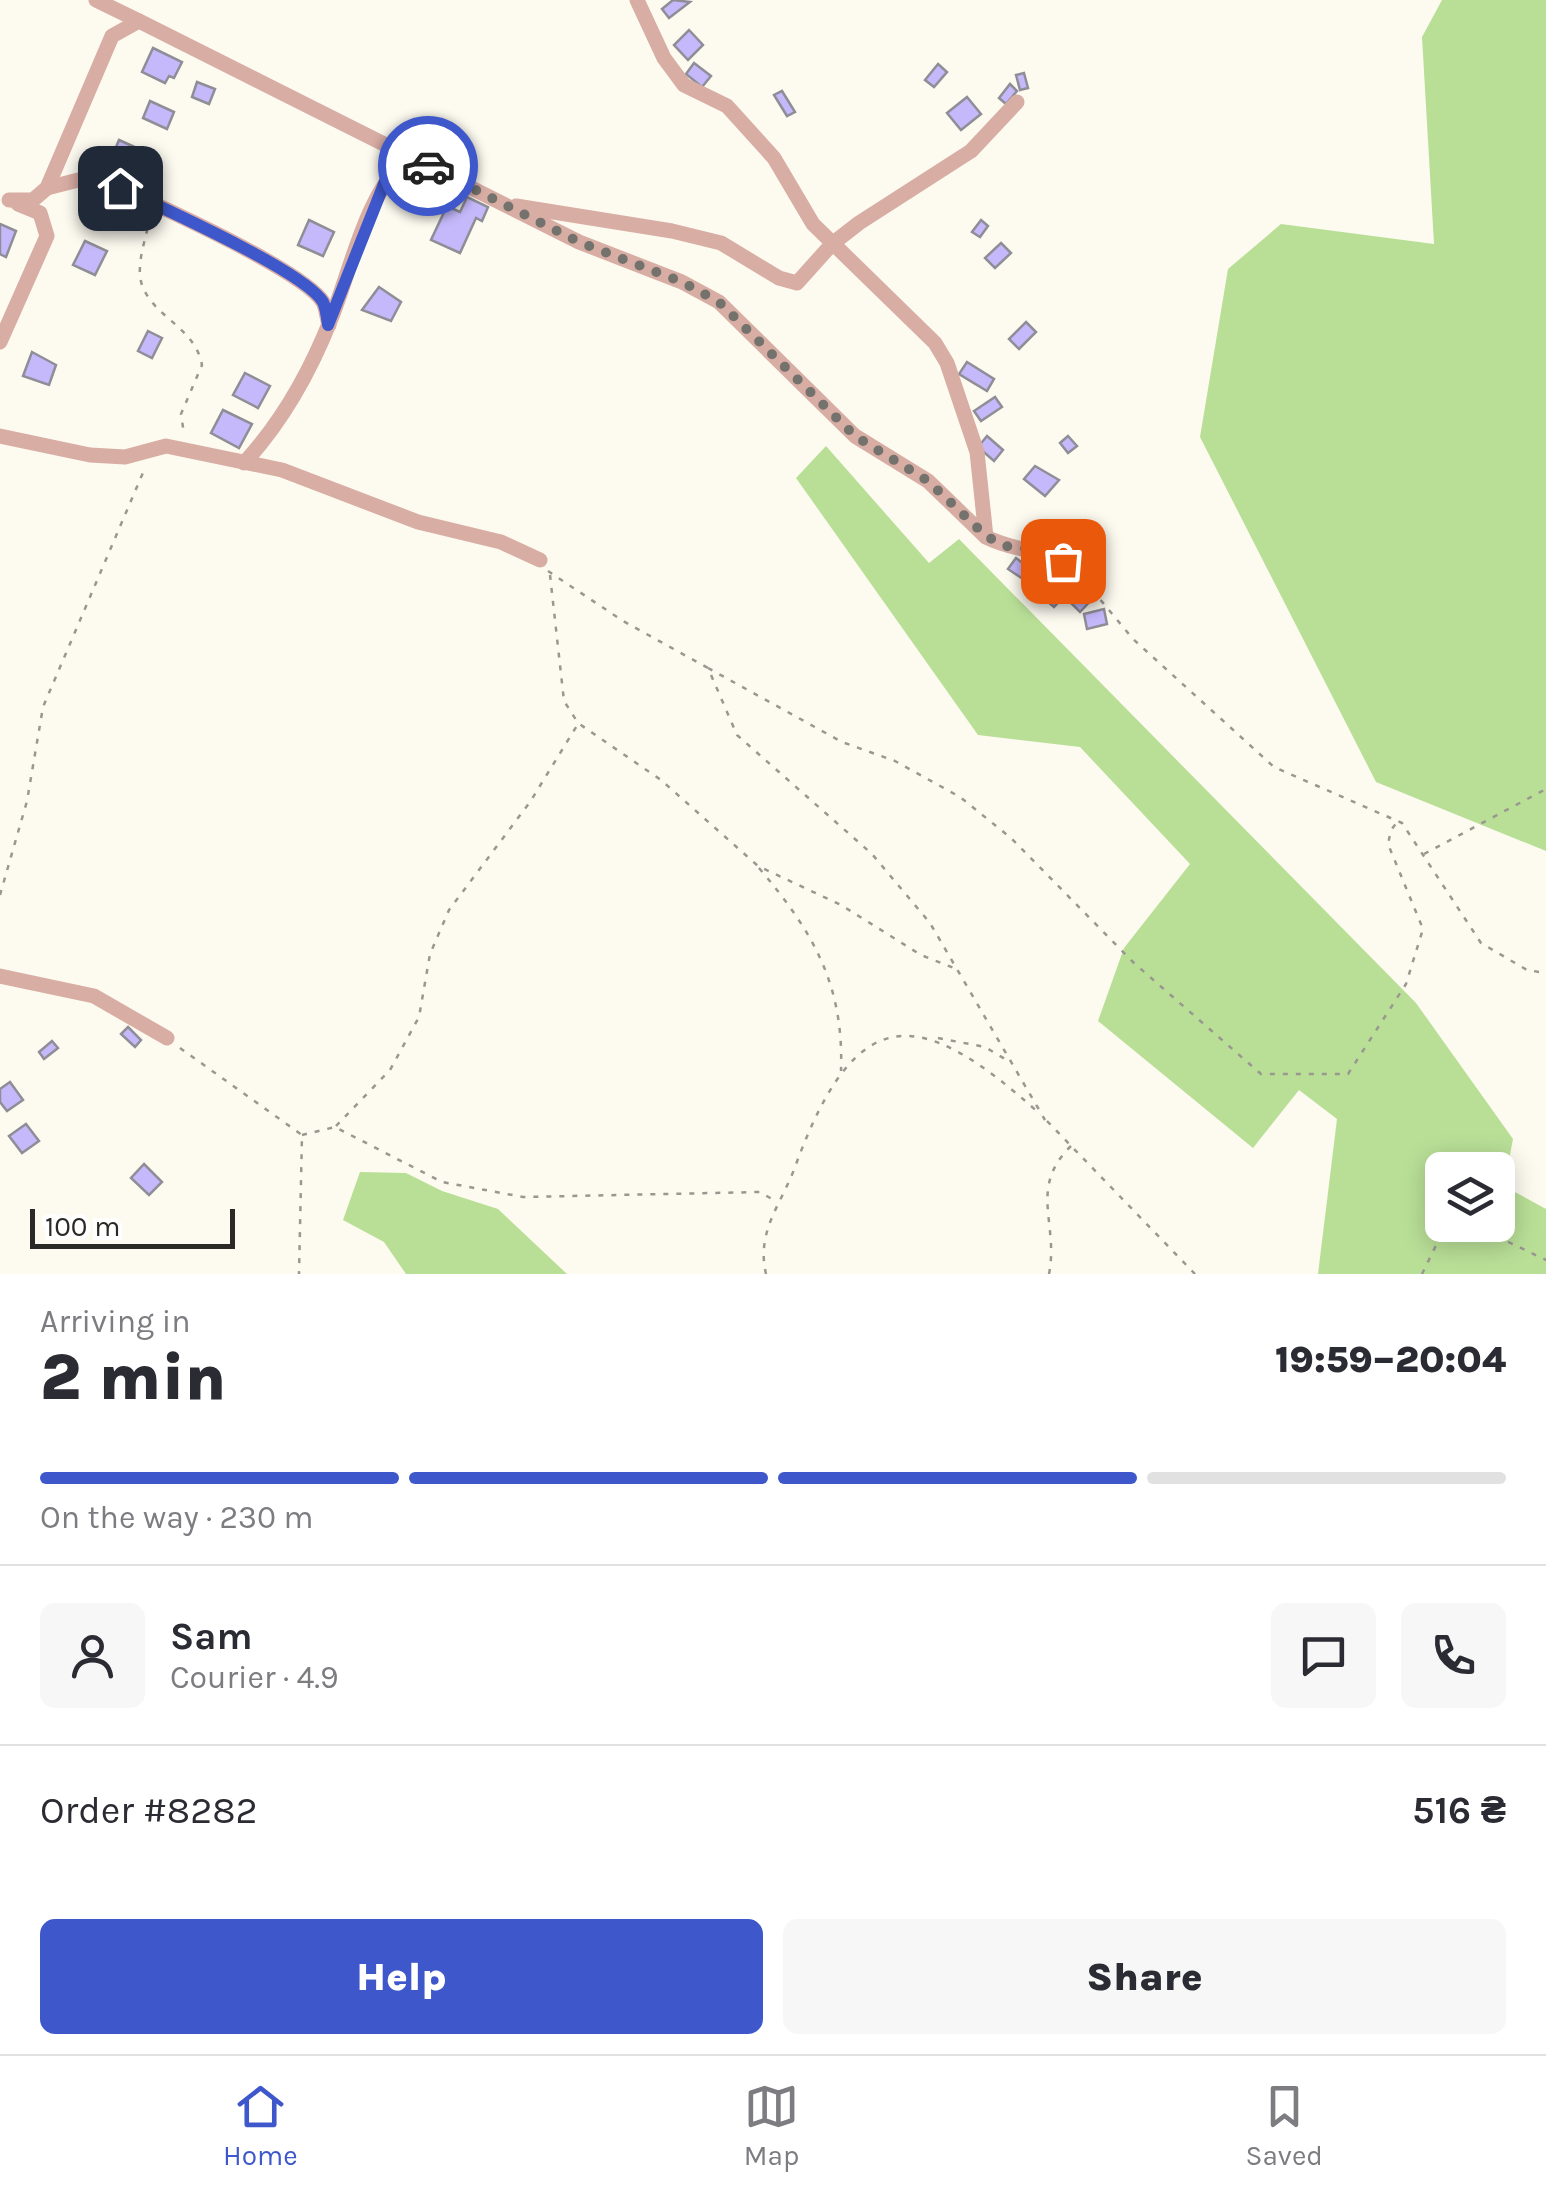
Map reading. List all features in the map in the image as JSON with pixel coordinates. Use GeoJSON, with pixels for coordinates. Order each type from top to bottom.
{"type":"FeatureCollection","features":[{"type":"Feature","properties":{"kind":"street"},"geometry":{"type":"LineString","coordinates":[[96,0],[579,242],[682,282],[719,302],[855,436],[928,481],[986,536],[1005,546],[1044,551],[1074,568]]}},
{"type":"Feature","properties":{"kind":"street"},"geometry":{"type":"LineString","coordinates":[[637,0],[664,58],[684,85],[727,106],[774,158],[812,224],[935,343],[947,362],[977,452],[986,536]]}},
{"type":"Feature","properties":{"kind":"street"},"geometry":{"type":"LineString","coordinates":[[4,199],[33,200],[46,188],[112,36],[139,22]]}},
{"type":"Feature","properties":{"kind":"street"},"geometry":{"type":"LineString","coordinates":[[507,206],[545,208],[688,235],[721,244],[779,278],[797,283],[810,274],[832,244],[927,176],[971,151],[1017,102]]}},
{"type":"Feature","properties":{"kind":"street"},"geometry":{"type":"LineString","coordinates":[[244,462],[294,397],[328,325],[388,174],[410,156]]}},
{"type":"Feature","properties":{"kind":"street"},"geometry":{"type":"LineString","coordinates":[[46,188],[94,176],[145,200],[303,283],[322,302],[328,325]]}},
{"type":"Feature","properties":{"kind":"street"},"geometry":{"type":"LineString","coordinates":[[0,342],[47,236],[40,214],[4,199]]}},
{"type":"Feature","properties":{"kind":"street"},"geometry":{"type":"LineString","coordinates":[[0,436],[90,456],[125,457],[166,446],[282,470],[418,522],[501,542],[545,567]]}},
{"type":"Feature","properties":{"kind":"street"},"geometry":{"type":"LineString","coordinates":[[0,976],[94,996],[167,1038]]}},
{"type":"Feature","properties":{"kind":"path"},"geometry":{"type":"LineString","coordinates":[[145,200],[150,216],[141,255],[142,285],[156,305],[188,334],[202,365],[180,414],[184,435],[195,452]]}},
{"type":"Feature","properties":{"kind":"path"},"geometry":{"type":"LineString","coordinates":[[0,895],[26,801],[43,707],[153,450]]}},
{"type":"Feature","properties":{"kind":"path"},"geometry":{"type":"LineString","coordinates":[[545,567],[622,622],[842,742],[895,761],[960,797],[1011,838],[1134,963],[1261,1074],[1348,1074],[1406,984],[1423,929],[1388,844],[1390,830],[1398,821]]}},
{"type":"Feature","properties":{"kind":"path"},"geometry":{"type":"LineString","coordinates":[[545,567],[555,589],[564,701],[578,723],[661,780],[758,866],[804,922],[822,957],[842,1035],[841,1071]]}},
{"type":"Feature","properties":{"kind":"path"},"geometry":{"type":"LineString","coordinates":[[1074,568],[1133,639],[1274,767],[1398,821],[1481,943],[1528,970],[1546,973]]}},
{"type":"Feature","properties":{"kind":"path"},"geometry":{"type":"LineString","coordinates":[[708,668],[737,736],[872,854],[930,923],[1046,1120]]}},
{"type":"Feature","properties":{"kind":"path"},"geometry":{"type":"LineString","coordinates":[[167,1038],[302,1135],[335,1127],[390,1070],[419,1017],[430,954],[449,910],[530,802],[578,723]]}},
{"type":"Feature","properties":{"kind":"path"},"geometry":{"type":"LineString","coordinates":[[1423,854],[1546,789]]}},
{"type":"Feature","properties":{"kind":"path"},"geometry":{"type":"LineString","coordinates":[[758,866],[841,905],[922,955],[961,970]]}},
{"type":"Feature","properties":{"kind":"path"},"geometry":{"type":"LineString","coordinates":[[766,1274],[765,1226],[813,1118],[841,1071],[880,1042],[908,1034],[962,1040],[1011,1063]]}},
{"type":"Feature","properties":{"kind":"path"},"geometry":{"type":"LineString","coordinates":[[935,1038],[992,1071],[1046,1120],[1195,1274]]}},
{"type":"Feature","properties":{"kind":"path"},"geometry":{"type":"LineString","coordinates":[[335,1127],[442,1182],[523,1197],[760,1192],[778,1203]]}},
{"type":"Feature","properties":{"kind":"path"},"geometry":{"type":"LineString","coordinates":[[300,1274],[302,1135]]}},
{"type":"Feature","properties":{"kind":"path"},"geometry":{"type":"LineString","coordinates":[[1049,1274],[1053,1254],[1046,1194],[1052,1165],[1071,1146]]}},
{"type":"Feature","properties":{"kind":"path"},"geometry":{"type":"LineString","coordinates":[[1422,1274],[1438,1242]]}},
{"type":"Feature","properties":{"kind":"path"},"geometry":{"type":"LineString","coordinates":[[1508,1242],[1546,1260]]}},
{"type":"Feature","properties":{"kind":"green space"},"geometry":{"type":"Polygon","coordinates":[[[1442,0],[1546,0],[1546,851],[1376,782],[1200,437],[1228,269],[1281,224],[1434,244],[1422,37],[1442,0]]]}},
{"type":"Feature","properties":{"kind":"green space"},"geometry":{"type":"Polygon","coordinates":[[[826,446],[929,563],[959,539],[1416,1003],[1513,1139],[1511,1152],[1425,1152],[1425,1242],[1515,1242],[1515,1192],[1546,1209],[1546,1274],[1318,1274],[1337,1119],[1299,1090],[1253,1148],[1098,1021],[1124,948],[1190,864],[1080,747],[978,735],[796,478],[826,446]]]}},
{"type":"Feature","properties":{"kind":"green space"},"geometry":{"type":"Polygon","coordinates":[[[360,1172],[406,1173],[442,1191],[498,1209],[567,1274],[406,1274],[384,1242],[343,1220],[360,1172]]]}},
{"type":"Feature","properties":{"kind":"building"},"geometry":{"type":"Polygon","coordinates":[[[673,0],[690,2],[669,18],[662,9],[673,0]]]}},
{"type":"Feature","properties":{"kind":"building"},"geometry":{"type":"Polygon","coordinates":[[[689,30],[703,45],[688,60],[674,45],[689,30]]]}},
{"type":"Feature","properties":{"kind":"building"},"geometry":{"type":"Polygon","coordinates":[[[153,48],[182,62],[174,78],[169,76],[165,83],[142,72],[153,48]]]}},
{"type":"Feature","properties":{"kind":"building"},"geometry":{"type":"Polygon","coordinates":[[[694,63],[711,76],[702,87],[686,74],[694,63]]]}},
{"type":"Feature","properties":{"kind":"building"},"geometry":{"type":"Polygon","coordinates":[[[938,64],[947,72],[934,87],[925,80],[938,64]]]}},
{"type":"Feature","properties":{"kind":"building"},"geometry":{"type":"Polygon","coordinates":[[[1024,73],[1028,88],[1020,90],[1016,75],[1024,73]]]}},
{"type":"Feature","properties":{"kind":"building"},"geometry":{"type":"Polygon","coordinates":[[[197,82],[215,89],[209,104],[192,97],[197,82]]]}},
{"type":"Feature","properties":{"kind":"building"},"geometry":{"type":"Polygon","coordinates":[[[1010,84],[1017,91],[1006,104],[999,98],[1010,84]]]}},
{"type":"Feature","properties":{"kind":"building"},"geometry":{"type":"Polygon","coordinates":[[[782,91],[795,112],[787,116],[774,95],[782,91]]]}},
{"type":"Feature","properties":{"kind":"building"},"geometry":{"type":"Polygon","coordinates":[[[967,97],[981,114],[961,130],[947,113],[967,97]]]}},
{"type":"Feature","properties":{"kind":"building"},"geometry":{"type":"Polygon","coordinates":[[[150,101],[174,112],[167,129],[143,118],[150,101]]]}},
{"type":"Feature","properties":{"kind":"building"},"geometry":{"type":"Polygon","coordinates":[[[119,140],[148,153],[142,167],[113,154],[119,140]]]}},
{"type":"Feature","properties":{"kind":"building"},"geometry":{"type":"Polygon","coordinates":[[[467,197],[488,207],[482,221],[476,218],[460,253],[431,240],[447,206],[460,212],[467,197]]]}},
{"type":"Feature","properties":{"kind":"building"},"geometry":{"type":"Polygon","coordinates":[[[309,220],[334,232],[323,256],[298,245],[309,220]]]}},
{"type":"Feature","properties":{"kind":"building"},"geometry":{"type":"Polygon","coordinates":[[[981,220],[988,226],[980,237],[972,232],[981,220]]]}},
{"type":"Feature","properties":{"kind":"building"},"geometry":{"type":"Polygon","coordinates":[[[0,224],[16,231],[6,257],[0,254],[0,224]]]}},
{"type":"Feature","properties":{"kind":"building"},"geometry":{"type":"Polygon","coordinates":[[[85,241],[107,251],[95,275],[73,265],[85,241]]]}},
{"type":"Feature","properties":{"kind":"building"},"geometry":{"type":"Polygon","coordinates":[[[1001,243],[1011,253],[995,268],[985,258],[1001,243]]]}},
{"type":"Feature","properties":{"kind":"building"},"geometry":{"type":"Polygon","coordinates":[[[379,287],[401,302],[391,321],[362,310],[379,287]]]}},
{"type":"Feature","properties":{"kind":"building"},"geometry":{"type":"Polygon","coordinates":[[[1026,322],[1036,332],[1019,349],[1009,339],[1026,322]]]}},
{"type":"Feature","properties":{"kind":"building"},"geometry":{"type":"Polygon","coordinates":[[[148,331],[162,338],[152,358],[138,351],[148,331]]]}},
{"type":"Feature","properties":{"kind":"building"},"geometry":{"type":"Polygon","coordinates":[[[32,352],[56,365],[49,385],[23,376],[32,352]]]}},
{"type":"Feature","properties":{"kind":"building"},"geometry":{"type":"Polygon","coordinates":[[[967,362],[994,379],[987,391],[959,374],[967,362]]]}},
{"type":"Feature","properties":{"kind":"building"},"geometry":{"type":"Polygon","coordinates":[[[245,373],[270,386],[258,408],[233,395],[245,373]]]}},
{"type":"Feature","properties":{"kind":"building"},"geometry":{"type":"Polygon","coordinates":[[[995,397],[1002,407],[981,421],[974,411],[995,397]]]}},
{"type":"Feature","properties":{"kind":"building"},"geometry":{"type":"Polygon","coordinates":[[[223,410],[252,424],[239,448],[211,433],[223,410]]]}},
{"type":"Feature","properties":{"kind":"building"},"geometry":{"type":"Polygon","coordinates":[[[987,436],[1003,450],[994,461],[978,447],[987,436]]]}},
{"type":"Feature","properties":{"kind":"building"},"geometry":{"type":"Polygon","coordinates":[[[1068,436],[1077,446],[1068,453],[1060,443],[1068,436]]]}},
{"type":"Feature","properties":{"kind":"building"},"geometry":{"type":"Polygon","coordinates":[[[1035,466],[1059,480],[1045,496],[1024,479],[1035,466]]]}},
{"type":"Feature","properties":{"kind":"building"},"geometry":{"type":"Polygon","coordinates":[[[1016,558],[1033,571],[1026,581],[1008,569],[1016,558]]]}},
{"type":"Feature","properties":{"kind":"building"},"geometry":{"type":"Polygon","coordinates":[[[1043,580],[1063,597],[1054,607],[1034,590],[1043,580]]]}},
{"type":"Feature","properties":{"kind":"building"},"geometry":{"type":"Polygon","coordinates":[[[1080,584],[1094,597],[1080,612],[1066,598],[1080,584]]]}},
{"type":"Feature","properties":{"kind":"building"},"geometry":{"type":"Polygon","coordinates":[[[1104,609],[1107,624],[1087,629],[1084,614],[1104,609]]]}},
{"type":"Feature","properties":{"kind":"building"},"geometry":{"type":"Polygon","coordinates":[[[128,1027],[141,1040],[135,1047],[121,1034],[128,1027]]]}},
{"type":"Feature","properties":{"kind":"building"},"geometry":{"type":"Polygon","coordinates":[[[52,1041],[58,1048],[44,1059],[39,1052],[52,1041]]]}},
{"type":"Feature","properties":{"kind":"building"},"geometry":{"type":"Polygon","coordinates":[[[10,1082],[23,1100],[7,1111],[0,1102],[0,1089],[10,1082]]]}},
{"type":"Feature","properties":{"kind":"building"},"geometry":{"type":"Polygon","coordinates":[[[26,1124],[39,1141],[22,1153],[9,1136],[26,1124]]]}},
{"type":"Feature","properties":{"kind":"building"},"geometry":{"type":"Polygon","coordinates":[[[144,1164],[162,1182],[149,1195],[131,1178],[144,1164]]]}},
{"type":"Feature","properties":{"kind":"way so far"},"geometry":{"type":"LineString","coordinates":[[428,166],[579,242],[682,282],[719,302],[752,330],[855,436],[928,481],[986,536],[1005,546],[1044,551],[1063,561]]}},
{"type":"Feature","properties":{"kind":"route"},"geometry":{"type":"LineString","coordinates":[[120,188],[218,234],[303,283],[322,302],[328,325],[388,174],[410,156],[428,166]]}}]}
